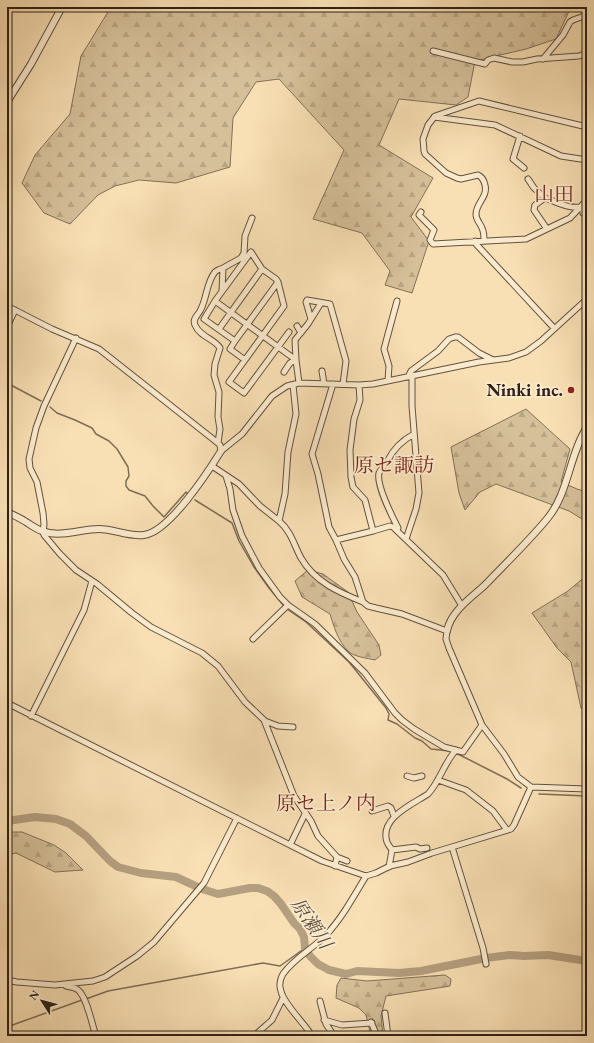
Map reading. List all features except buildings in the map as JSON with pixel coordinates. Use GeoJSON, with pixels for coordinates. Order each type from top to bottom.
{"type":"FeatureCollection","features":[{"type":"Feature","properties":{"kind":"street"},"geometry":{"type":"LineString","coordinates":[[7,102],[62,7]]}},
{"type":"Feature","properties":{"kind":"street"},"geometry":{"type":"LineString","coordinates":[[543,59],[563,35],[570,22],[587,14]]}},
{"type":"Feature","properties":{"kind":"street"},"geometry":{"type":"LineString","coordinates":[[433,51],[485,64],[488,60],[494,58],[512,62],[579,56],[587,53]]}},
{"type":"Feature","properties":{"kind":"street"},"geometry":{"type":"LineString","coordinates":[[484,241],[483,228],[476,214],[478,206],[486,193],[484,180],[478,175],[461,179],[457,178],[446,173],[428,158],[424,151],[423,139],[428,125],[434,117],[479,101],[587,127]]}},
{"type":"Feature","properties":{"kind":"street"},"geometry":{"type":"LineString","coordinates":[[434,117],[491,124],[561,156],[587,160]]}},
{"type":"Feature","properties":{"kind":"street"},"geometry":{"type":"LineString","coordinates":[[520,136],[513,159],[524,168]]}},
{"type":"Feature","properties":{"kind":"street"},"geometry":{"type":"LineString","coordinates":[[528,179],[534,188],[545,198],[566,206]]}},
{"type":"Feature","properties":{"kind":"street"},"geometry":{"type":"LineString","coordinates":[[545,198],[536,203],[534,210],[546,229]]}},
{"type":"Feature","properties":{"kind":"street"},"geometry":{"type":"LineString","coordinates":[[422,212],[419,215],[434,230],[430,240],[433,244],[517,240],[526,239],[570,218],[587,200]]}},
{"type":"Feature","properties":{"kind":"street"},"geometry":{"type":"LineString","coordinates":[[558,207],[581,207]]}},
{"type":"Feature","properties":{"kind":"street"},"geometry":{"type":"LineString","coordinates":[[581,207],[583,208],[583,213]]}},
{"type":"Feature","properties":{"kind":"street"},"geometry":{"type":"LineString","coordinates":[[218,443],[220,429],[218,417],[219,392],[214,375],[215,364],[220,348],[217,344],[205,337],[195,325],[194,321],[200,311],[205,292],[213,274],[241,258],[244,253],[245,236],[252,218]]}},
{"type":"Feature","properties":{"kind":"street"},"geometry":{"type":"LineString","coordinates":[[475,241],[476,244],[554,328]]}},
{"type":"Feature","properties":{"kind":"street"},"geometry":{"type":"LineString","coordinates":[[235,341],[204,319],[215,301],[251,252],[262,269],[278,282],[284,306],[229,382],[244,393],[289,332]]}},
{"type":"Feature","properties":{"kind":"street"},"geometry":{"type":"LineString","coordinates":[[222,292],[223,268]]}},
{"type":"Feature","properties":{"kind":"street"},"geometry":{"type":"LineString","coordinates":[[218,329],[262,269]]}},
{"type":"Feature","properties":{"kind":"street"},"geometry":{"type":"LineString","coordinates":[[245,360],[230,349],[278,282]]}},
{"type":"Feature","properties":{"kind":"street"},"geometry":{"type":"LineString","coordinates":[[42,532],[61,533],[93,529],[108,529],[138,535],[148,534],[162,526],[182,505],[212,466],[221,451],[245,430],[272,396],[287,386],[296,384],[373,384],[509,358],[526,352],[541,341],[587,299]]}},
{"type":"Feature","properties":{"kind":"street"},"geometry":{"type":"LineString","coordinates":[[311,319],[306,302],[307,300],[330,304],[346,361],[343,384]]}},
{"type":"Feature","properties":{"kind":"street"},"geometry":{"type":"LineString","coordinates":[[215,301],[296,360]]}},
{"type":"Feature","properties":{"kind":"street"},"geometry":{"type":"LineString","coordinates":[[388,380],[389,366],[384,348],[397,301]]}},
{"type":"Feature","properties":{"kind":"street"},"geometry":{"type":"LineString","coordinates":[[280,521],[285,494],[288,452],[296,414],[296,340],[321,303]]}},
{"type":"Feature","properties":{"kind":"street"},"geometry":{"type":"LineString","coordinates":[[7,306],[52,329],[99,349],[218,443],[221,451]]}},
{"type":"Feature","properties":{"kind":"street"},"geometry":{"type":"LineString","coordinates":[[7,326],[15,310]]}},
{"type":"Feature","properties":{"kind":"street"},"geometry":{"type":"LineString","coordinates":[[297,326],[301,333]]}},
{"type":"Feature","properties":{"kind":"street"},"geometry":{"type":"LineString","coordinates":[[406,539],[416,509],[418,493],[410,377],[411,371],[438,351],[449,339],[455,337],[458,337],[480,353],[493,360]]}},
{"type":"Feature","properties":{"kind":"street"},"geometry":{"type":"LineString","coordinates":[[42,532],[44,524],[43,513],[37,482],[30,468],[29,458],[36,428],[44,406],[76,338]]}},
{"type":"Feature","properties":{"kind":"street"},"geometry":{"type":"LineString","coordinates":[[284,372],[290,363],[296,360]]}},
{"type":"Feature","properties":{"kind":"street"},"geometry":{"type":"LineString","coordinates":[[322,371],[324,384]]}},
{"type":"Feature","properties":{"kind":"street"},"geometry":{"type":"LineString","coordinates":[[333,384],[312,454],[318,474],[329,527],[355,578],[363,602]]}},
{"type":"Feature","properties":{"kind":"street"},"geometry":{"type":"LineString","coordinates":[[360,385],[360,400],[354,419],[350,450],[351,477],[354,487],[364,500],[373,531]]}},
{"type":"Feature","properties":{"kind":"street"},"geometry":{"type":"LineString","coordinates":[[587,427],[580,441],[559,498],[548,518],[462,606],[448,626],[446,639],[448,648],[482,725],[504,754],[518,777],[531,787],[587,789]]}},
{"type":"Feature","properties":{"kind":"street"},"geometry":{"type":"LineString","coordinates":[[397,530],[398,528],[381,489],[379,474],[381,469],[386,464],[390,454],[408,437],[414,434]]}},
{"type":"Feature","properties":{"kind":"street"},"geometry":{"type":"LineString","coordinates":[[212,466],[239,484],[260,506],[285,526],[301,558],[313,575],[334,589],[376,608],[402,614],[447,631]]}},
{"type":"Feature","properties":{"kind":"street"},"geometry":{"type":"LineString","coordinates":[[226,476],[230,489],[233,510],[242,536],[269,584],[287,607],[315,624],[365,673],[402,720],[444,747],[463,752],[482,725]]}},
{"type":"Feature","properties":{"kind":"street"},"geometry":{"type":"LineString","coordinates":[[7,512],[42,532],[60,554],[76,570],[97,584],[151,627],[178,640],[213,661],[246,702],[264,721],[294,796],[311,821],[318,836],[337,857],[347,861]]}},
{"type":"Feature","properties":{"kind":"street"},"geometry":{"type":"LineString","coordinates":[[336,540],[390,526],[397,530],[446,579],[462,606]]}},
{"type":"Feature","properties":{"kind":"street"},"geometry":{"type":"LineString","coordinates":[[31,716],[84,610],[92,581]]}},
{"type":"Feature","properties":{"kind":"street"},"geometry":{"type":"LineString","coordinates":[[253,639],[287,607]]}},
{"type":"Feature","properties":{"kind":"street"},"geometry":{"type":"LineString","coordinates":[[7,703],[322,861],[366,876],[388,867],[511,829],[531,787]]}},
{"type":"Feature","properties":{"kind":"street"},"geometry":{"type":"LineString","coordinates":[[264,721],[278,726],[294,727]]}},
{"type":"Feature","properties":{"kind":"street"},"geometry":{"type":"LineString","coordinates":[[388,867],[392,850],[387,842],[387,830],[391,820],[394,816],[428,794],[433,789],[450,757],[456,750]]}},
{"type":"Feature","properties":{"kind":"street"},"geometry":{"type":"LineString","coordinates":[[407,776],[414,778],[422,776]]}},
{"type":"Feature","properties":{"kind":"street"},"geometry":{"type":"LineString","coordinates":[[438,780],[466,790],[493,811],[507,830]]}},
{"type":"Feature","properties":{"kind":"street"},"geometry":{"type":"LineString","coordinates":[[372,811],[388,806],[391,808],[394,816]]}},
{"type":"Feature","properties":{"kind":"street"},"geometry":{"type":"LineString","coordinates":[[290,845],[305,814]]}},
{"type":"Feature","properties":{"kind":"street"},"geometry":{"type":"LineString","coordinates":[[7,980],[17,982],[63,984],[93,981],[105,977],[137,956],[154,942],[204,883],[237,818]]}},
{"type":"Feature","properties":{"kind":"street"},"geometry":{"type":"LineString","coordinates":[[452,847],[483,949],[486,964]]}},
{"type":"Feature","properties":{"kind":"street"},"geometry":{"type":"LineString","coordinates":[[392,850],[427,848]]}},
{"type":"Feature","properties":{"kind":"street"},"geometry":{"type":"LineString","coordinates":[[420,849],[422,857]]}},
{"type":"Feature","properties":{"kind":"street"},"geometry":{"type":"LineString","coordinates":[[335,866],[337,857]]}},
{"type":"Feature","properties":{"kind":"street"},"geometry":{"type":"LineString","coordinates":[[312,1036],[307,1027],[283,998],[280,990],[281,978],[300,957],[328,934],[338,921],[366,876]]}},
{"type":"Feature","properties":{"kind":"street"},"geometry":{"type":"LineString","coordinates":[[63,984],[76,989],[83,998],[96,1036]]}},
{"type":"Feature","properties":{"kind":"street"},"geometry":{"type":"LineString","coordinates":[[254,1036],[272,1020],[283,998]]}},
{"type":"Feature","properties":{"kind":"street"},"geometry":{"type":"LineString","coordinates":[[320,1002],[324,1020],[334,1036]]}},
{"type":"Feature","properties":{"kind":"street"},"geometry":{"type":"LineString","coordinates":[[324,1020],[342,1025],[372,1023],[377,1036],[388,1034],[385,1013]]}},
{"type":"Feature","properties":{"kind":"green space"},"geometry":{"type":"Polygon","coordinates":[[[111,7],[571,7],[556,39],[526,49],[475,61],[468,97],[456,105],[399,99],[379,145],[433,178],[411,217],[429,241],[412,293],[385,285],[390,271],[362,233],[313,219],[344,150],[279,79],[256,82],[233,118],[230,167],[176,183],[139,180],[115,186],[98,195],[70,224],[44,213],[22,183],[35,155],[70,114],[81,56],[111,7]]]}},
{"type":"Feature","properties":{"kind":"green space"},"geometry":{"type":"Polygon","coordinates":[[[526,409],[570,449],[561,482],[587,492],[587,522],[569,511],[496,484],[480,492],[465,510],[459,493],[451,447],[526,409]]]}},
{"type":"Feature","properties":{"kind":"green space"},"geometry":{"type":"Polygon","coordinates":[[[308,570],[323,574],[348,592],[357,612],[379,645],[381,655],[375,660],[357,656],[348,651],[339,638],[330,614],[302,597],[295,581],[308,570]]]}},
{"type":"Feature","properties":{"kind":"green space"},"geometry":{"type":"Polygon","coordinates":[[[587,575],[587,715],[581,708],[571,662],[557,648],[532,613],[568,591],[587,575]]]}},
{"type":"Feature","properties":{"kind":"green space"},"geometry":{"type":"Polygon","coordinates":[[[7,832],[22,832],[54,845],[66,853],[83,870],[55,872],[16,853],[7,855],[7,832]]]}},
{"type":"Feature","properties":{"kind":"green space"},"geometry":{"type":"Polygon","coordinates":[[[445,975],[451,979],[450,986],[386,996],[381,1016],[383,1036],[371,1036],[366,1015],[359,1008],[336,998],[337,985],[341,978],[367,981],[445,975]]]}},
{"type":"Feature","properties":{"kind":"waterway"},"geometry":{"type":"LineString","coordinates":[[7,383],[41,401]]}},
{"type":"Feature","properties":{"kind":"waterway"},"geometry":{"type":"LineString","coordinates":[[50,407],[57,413],[92,428],[96,434],[109,441],[117,449],[128,467],[129,476],[126,481],[126,486],[129,490],[145,496],[164,517],[186,492],[188,494]]}},
{"type":"Feature","properties":{"kind":"waterway"},"geometry":{"type":"LineString","coordinates":[[195,500],[232,523],[239,541],[254,567],[284,606]]}},
{"type":"Feature","properties":{"kind":"waterway"},"geometry":{"type":"LineString","coordinates":[[287,609],[306,622],[349,662],[386,708],[389,714],[388,720],[397,724],[431,749],[450,751]]}},
{"type":"Feature","properties":{"kind":"waterway"},"geometry":{"type":"LineString","coordinates":[[456,753],[507,779],[521,788]]}},
{"type":"Feature","properties":{"kind":"waterway"},"geometry":{"type":"LineString","coordinates":[[539,794],[587,796]]}},
{"type":"Feature","properties":{"kind":"waterway","name":"原瀬川"},"geometry":{"type":"LineString","coordinates":[[7,821],[35,817],[56,819],[70,824],[86,836],[110,861],[118,867],[141,873],[176,877],[202,889],[218,894],[250,888],[258,888],[267,891],[281,904],[300,929],[304,937],[305,948],[310,956],[318,964],[329,970],[346,974],[357,971],[399,973],[421,971],[486,958],[510,955],[548,955],[587,961]]}},
{"type":"Feature","properties":{"kind":"waterway"},"geometry":{"type":"LineString","coordinates":[[86,999],[108,991],[263,963],[280,966],[305,948]]}},
{"type":"Feature","properties":{"kind":"waterway"},"geometry":{"type":"LineString","coordinates":[[7,1027],[82,1000]]}},
{"type":"Feature","properties":{"kind":"place","name":"Ninki inc."},"geometry":{"type":"Point","coordinates":[571,390]}},
{"type":"Feature","properties":{"kind":"district","name":"山田"},"geometry":{"type":"Point","coordinates":[554,194]}},
{"type":"Feature","properties":{"kind":"district","name":"原セ諏訪"},"geometry":{"type":"Point","coordinates":[394,465]}},
{"type":"Feature","properties":{"kind":"district","name":"原セ上ノ内"},"geometry":{"type":"Point","coordinates":[326,803]}}]}
